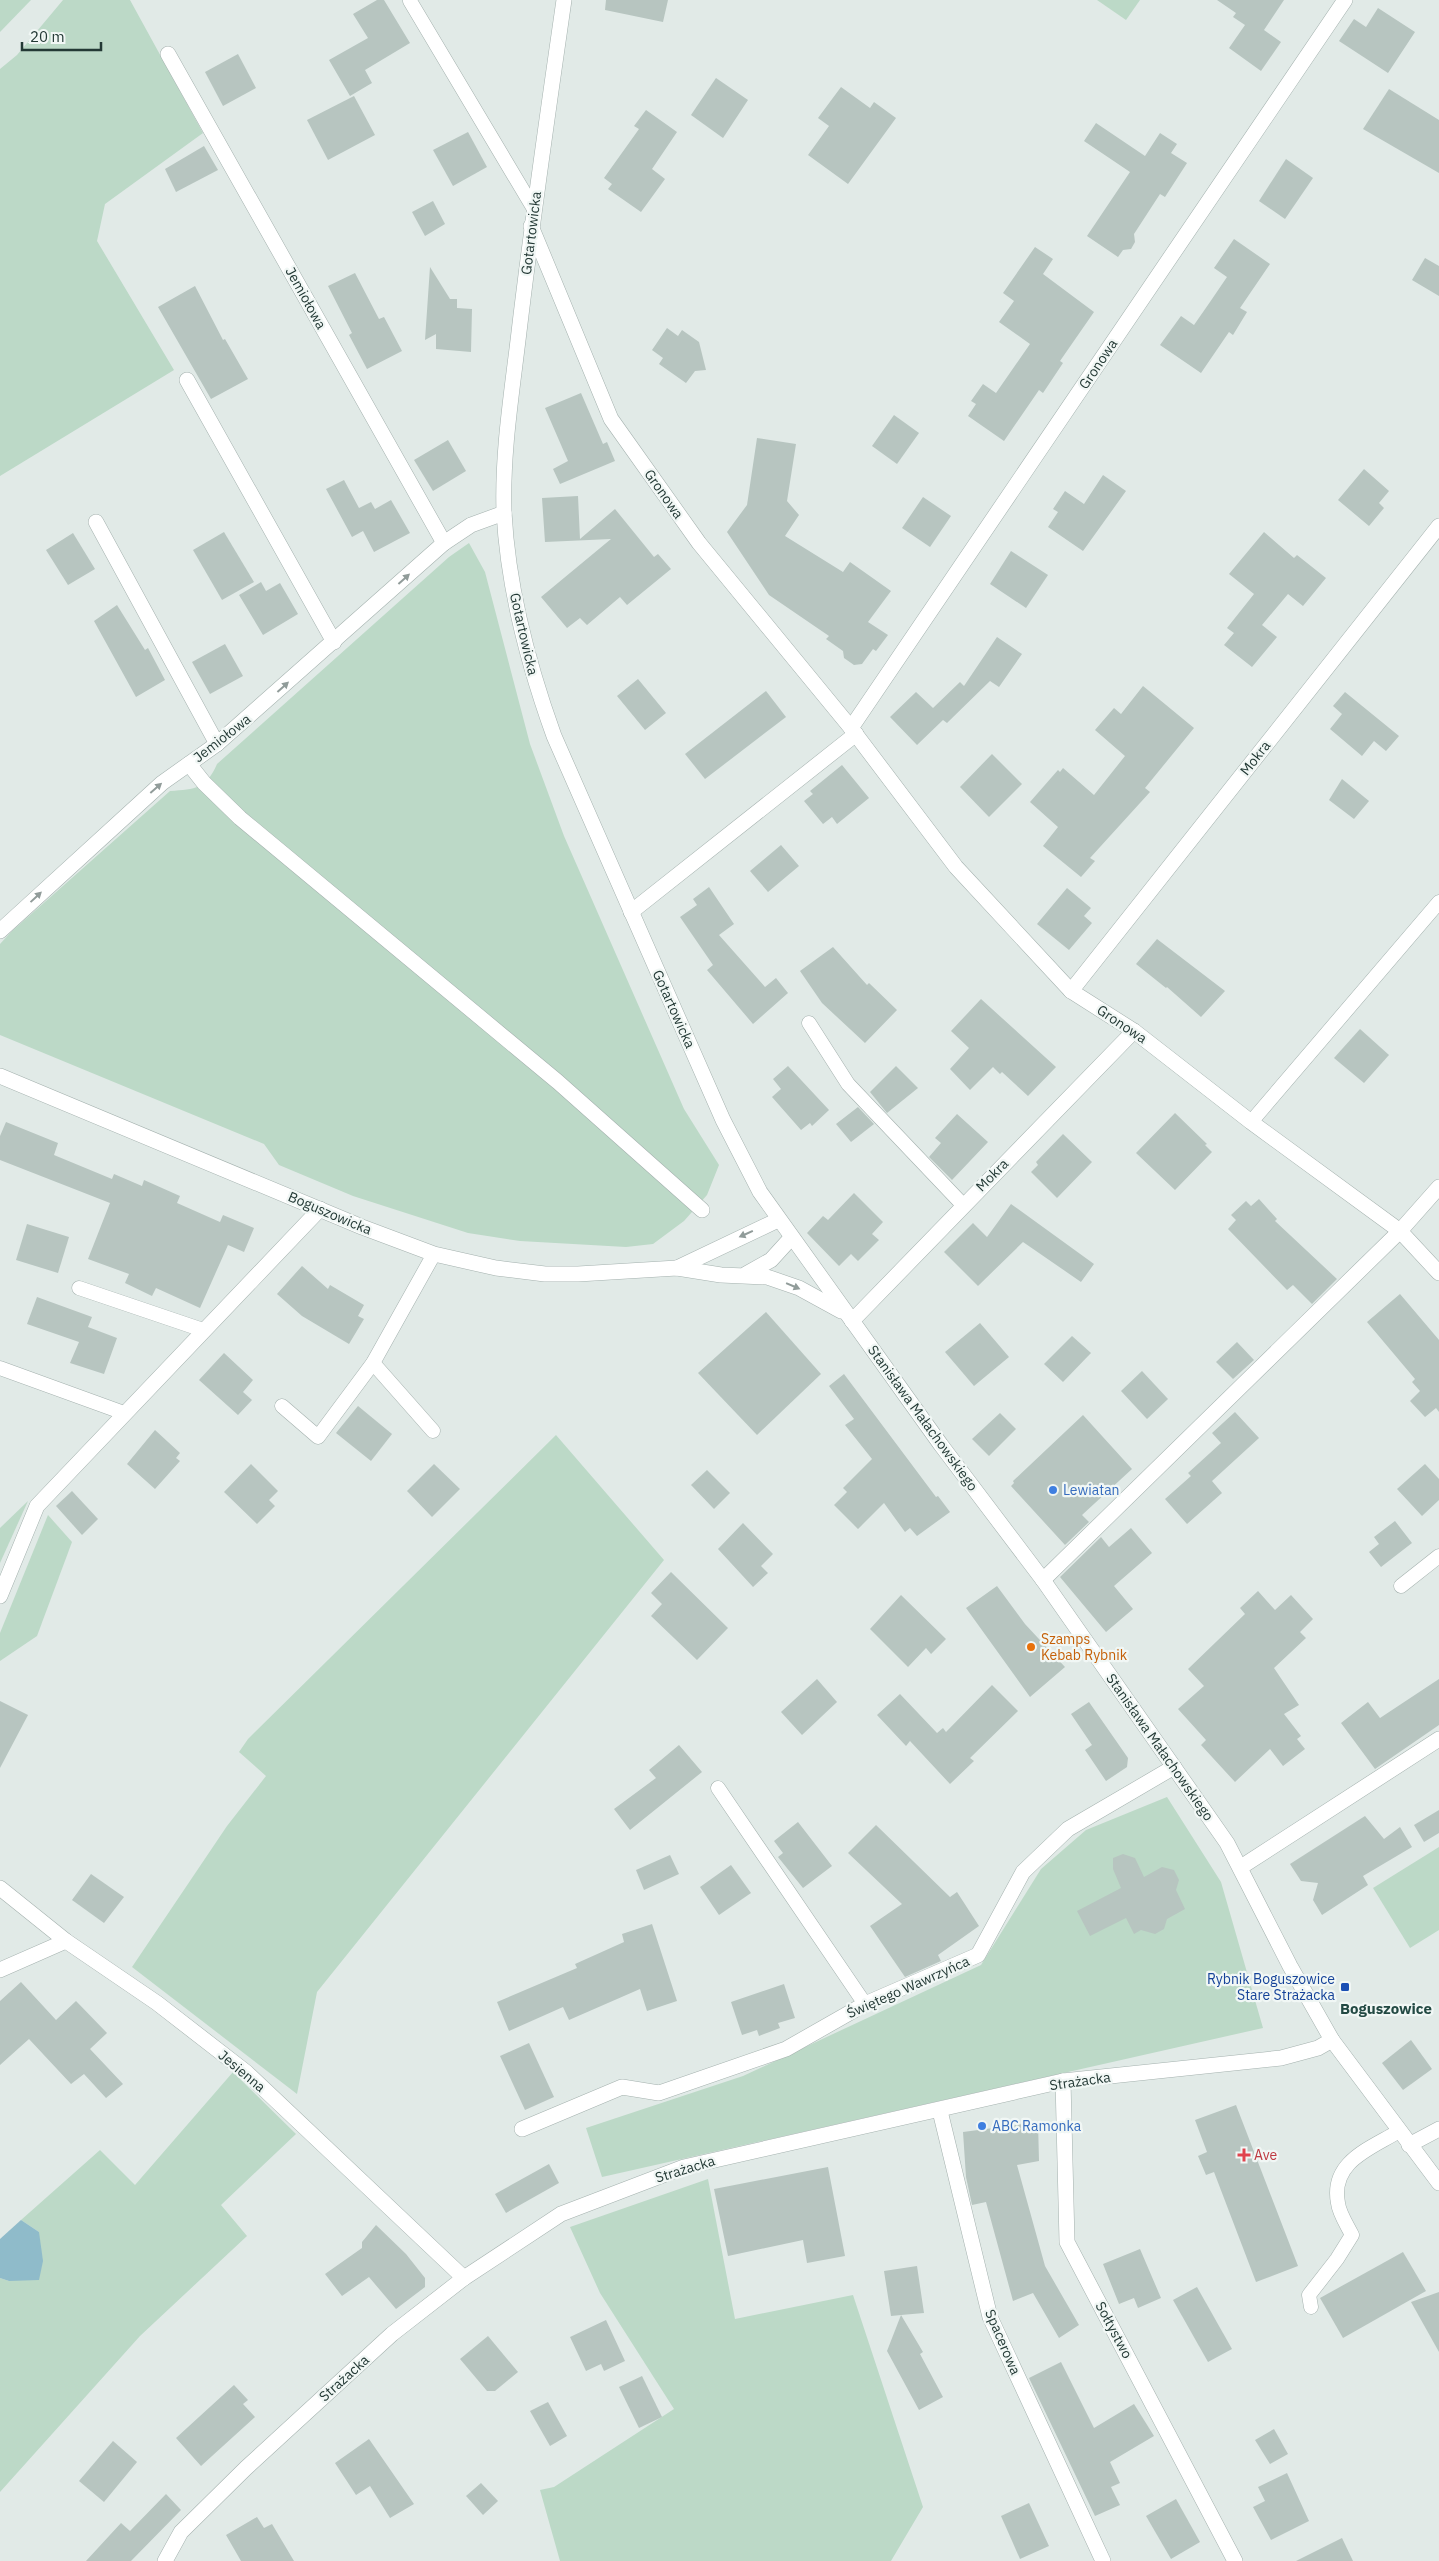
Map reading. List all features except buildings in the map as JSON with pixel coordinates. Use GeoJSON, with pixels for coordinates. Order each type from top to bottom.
{"type":"FeatureCollection","features":[{"type":"Feature","properties":{"kind":"street","name":"Gotartowicka"},"geometry":{"type":"LineString","coordinates":[[564,0],[534,209],[503,464],[504,513],[516,609],[534,683],[554,736],[742,1160],[778,1220]]}},
{"type":"Feature","properties":{"kind":"street","name":"Gronowa"},"geometry":{"type":"LineString","coordinates":[[854,731],[1345,0]]}},
{"type":"Feature","properties":{"kind":"street","name":"Jemiołowa"},"geometry":{"type":"LineString","coordinates":[[168,54],[444,543]]}},
{"type":"Feature","properties":{"kind":"street","name":"Gronowa"},"geometry":{"type":"LineString","coordinates":[[532,226],[611,419],[699,543],[854,731],[956,867],[1071,991],[1134,1031],[1251,1122],[1400,1231],[1439,1273]]}},
{"type":"Feature","properties":{"kind":"street"},"geometry":{"type":"LineString","coordinates":[[187,380],[334,642]]}},
{"type":"Feature","properties":{"kind":"street","name":"Jemiołowa"},"geometry":{"type":"LineString","coordinates":[[0,931],[113,825],[162,783],[217,744],[444,543],[471,525],[504,513]]}},
{"type":"Feature","properties":{"kind":"street"},"geometry":{"type":"LineString","coordinates":[[96,522],[217,744]]}},
{"type":"Feature","properties":{"kind":"street","name":"Mokra"},"geometry":{"type":"LineString","coordinates":[[1071,991],[1439,526]]}},
{"type":"Feature","properties":{"kind":"street"},"geometry":{"type":"LineString","coordinates":[[631,912],[854,731]]}},
{"type":"Feature","properties":{"kind":"street"},"geometry":{"type":"LineString","coordinates":[[189,764],[204,783],[240,818],[558,1082],[702,1210]]}},
{"type":"Feature","properties":{"kind":"street","name":"Mokra"},"geometry":{"type":"LineString","coordinates":[[849,1317],[963,1205],[1134,1031]]}},
{"type":"Feature","properties":{"kind":"street","name":"Boguszowicka"},"geometry":{"type":"LineString","coordinates":[[0,1076],[320,1209],[434,1254],[496,1268],[544,1274],[578,1274],[677,1268],[721,1275],[746,1274],[783,1282],[849,1317]]}},
{"type":"Feature","properties":{"kind":"street"},"geometry":{"type":"LineString","coordinates":[[1043,1580],[1400,1231],[1439,1187]]}},
{"type":"Feature","properties":{"kind":"street"},"geometry":{"type":"LineString","coordinates":[[0,1596],[37,1506],[320,1209]]}},
{"type":"Feature","properties":{"kind":"street","name":"Stanisława Małachowskiego"},"geometry":{"type":"LineString","coordinates":[[778,1220],[941,1445],[1043,1580],[1227,1843],[1290,1966],[1332,2040],[1439,2183]]}},
{"type":"Feature","properties":{"kind":"street","name":"Boguszowicka"},"geometry":{"type":"LineString","coordinates":[[677,1268],[778,1220]]}},
{"type":"Feature","properties":{"kind":"street","name":"Boguszowicka"},"geometry":{"type":"LineString","coordinates":[[746,1274],[771,1260],[791,1238]]}},
{"type":"Feature","properties":{"kind":"street"},"geometry":{"type":"LineString","coordinates":[[1240,1867],[1439,1739]]}},
{"type":"Feature","properties":{"kind":"street","name":"Świętego Wawrzyńca"},"geometry":{"type":"LineString","coordinates":[[522,2129],[622,2087],[659,2093],[786,2049],[865,2004],[978,1955],[1022,1872],[1068,1829],[1174,1767]]}},
{"type":"Feature","properties":{"kind":"street","name":"Jesienna"},"geometry":{"type":"LineString","coordinates":[[0,1888],[66,1940],[158,2003],[246,2072],[464,2278]]}},
{"type":"Feature","properties":{"kind":"street"},"geometry":{"type":"LineString","coordinates":[[0,1970],[66,1940]]}},
{"type":"Feature","properties":{"kind":"street","name":"Strażacka"},"geometry":{"type":"LineString","coordinates":[[165,2561],[181,2532],[246,2468],[392,2334],[464,2278],[561,2214],[684,2167],[1063,2081],[1281,2058],[1318,2048],[1332,2040]]}},
{"type":"Feature","properties":{"kind":"street","name":"Sołtystwo"},"geometry":{"type":"LineString","coordinates":[[1063,2081],[1068,2242],[1235,2561]]}},
{"type":"Feature","properties":{"kind":"street","name":"Spacerowa"},"geometry":{"type":"LineString","coordinates":[[940,2110],[990,2317],[1103,2561]]}},
{"type":"Feature","properties":{"kind":"street"},"geometry":{"type":"LineString","coordinates":[[1409,2145],[1439,2129]]}},
{"type":"Feature","properties":{"kind":"lane"},"geometry":{"type":"LineString","coordinates":[[410,1],[534,209]]}},
{"type":"Feature","properties":{"kind":"lane"},"geometry":{"type":"LineString","coordinates":[[1251,1122],[1439,902]]}},
{"type":"Feature","properties":{"kind":"lane"},"geometry":{"type":"LineString","coordinates":[[809,1022],[848,1084],[963,1205]]}},
{"type":"Feature","properties":{"kind":"lane"},"geometry":{"type":"LineString","coordinates":[[282,1406],[318,1437],[373,1363],[434,1254]]}},
{"type":"Feature","properties":{"kind":"lane"},"geometry":{"type":"LineString","coordinates":[[79,1288],[203,1330]]}},
{"type":"Feature","properties":{"kind":"lane"},"geometry":{"type":"LineString","coordinates":[[373,1363],[433,1431]]}},
{"type":"Feature","properties":{"kind":"lane"},"geometry":{"type":"LineString","coordinates":[[0,1368],[124,1413]]}},
{"type":"Feature","properties":{"kind":"lane"},"geometry":{"type":"LineString","coordinates":[[1401,1586],[1439,1556]]}},
{"type":"Feature","properties":{"kind":"lane"},"geometry":{"type":"LineString","coordinates":[[718,1788],[865,2004]]}},
{"type":"Feature","properties":{"kind":"lane"},"geometry":{"type":"LineString","coordinates":[[1311,2307],[1309,2295],[1337,2259],[1352,2235],[1338,2203],[1338,2182],[1355,2155],[1399,2131]]}},
{"type":"Feature","properties":{"kind":"green space"},"geometry":{"type":"Polygon","coordinates":[[[0,0],[31,0],[0,32],[0,0]]]}},
{"type":"Feature","properties":{"kind":"green space"},"geometry":{"type":"Polygon","coordinates":[[[63,0],[130,0],[203,133],[105,204],[97,241],[174,370],[0,476],[0,69],[17,55],[63,0]]]}},
{"type":"Feature","properties":{"kind":"green space"},"geometry":{"type":"Polygon","coordinates":[[[1097,0],[1140,0],[1126,20],[1097,0]]]}},
{"type":"Feature","properties":{"kind":"green space"},"geometry":{"type":"Polygon","coordinates":[[[469,543],[485,572],[530,744],[564,836],[684,1109],[719,1165],[707,1195],[684,1221],[653,1244],[626,1247],[520,1241],[468,1233],[353,1196],[279,1165],[264,1144],[0,1035],[0,944],[11,932],[170,791],[193,788],[204,783],[217,764],[449,557],[469,543]]]}},
{"type":"Feature","properties":{"kind":"green space"},"geometry":{"type":"Polygon","coordinates":[[[556,1435],[664,1560],[317,1992],[297,2094],[132,1967],[227,1826],[266,1776],[239,1752],[248,1739],[556,1435]]]}},
{"type":"Feature","properties":{"kind":"green space"},"geometry":{"type":"Polygon","coordinates":[[[28,1501],[0,1563],[0,1528],[28,1501]]]}},
{"type":"Feature","properties":{"kind":"green space"},"geometry":{"type":"Polygon","coordinates":[[[48,1515],[72,1542],[37,1636],[0,1661],[0,1633],[48,1515]]]}},
{"type":"Feature","properties":{"kind":"green space"},"geometry":{"type":"Polygon","coordinates":[[[1167,1797],[1221,1882],[1263,2028],[602,2177],[586,2128],[743,2076],[981,1965],[1041,1869],[1086,1830],[1167,1797]]]}},
{"type":"Feature","properties":{"kind":"green space"},"geometry":{"type":"Polygon","coordinates":[[[1439,1847],[1439,1930],[1410,1948],[1373,1888],[1439,1847]]]}},
{"type":"Feature","properties":{"kind":"green space"},"geometry":{"type":"Polygon","coordinates":[[[233,2072],[296,2134],[221,2205],[247,2236],[140,2336],[0,2492],[0,2278],[9,2281],[39,2232],[21,2220],[100,2150],[135,2185],[233,2072]]]}},
{"type":"Feature","properties":{"kind":"green space"},"geometry":{"type":"Polygon","coordinates":[[[708,2179],[735,2319],[853,2295],[923,2507],[891,2561],[560,2561],[540,2490],[554,2487],[674,2409],[600,2293],[570,2227],[708,2179]]]}},
{"type":"Feature","properties":{"kind":"water"},"geometry":{"type":"Polygon","coordinates":[[[21,2220],[39,2232],[43,2261],[39,2280],[9,2281],[0,2278],[0,2239],[21,2220]]]}},
{"type":"Feature","properties":{"kind":"place","name":"Lewiatan"},"geometry":{"type":"Point","coordinates":[1053,1490]}},
{"type":"Feature","properties":{"kind":"place","name":"Szamps Kebab Rybnik"},"geometry":{"type":"Point","coordinates":[1031,1647]}},
{"type":"Feature","properties":{"kind":"place","name":"Rybnik Boguszowice Stare Strażacka"},"geometry":{"type":"Point","coordinates":[1345,1987]}},
{"type":"Feature","properties":{"kind":"place","name":"ABC Ramonka"},"geometry":{"type":"Point","coordinates":[982,2126]}},
{"type":"Feature","properties":{"kind":"place","name":"Ave"},"geometry":{"type":"Point","coordinates":[1244,2155]}},
{"type":"Feature","properties":{"kind":"district","name":"Boguszowice"},"geometry":{"type":"Point","coordinates":[1386,2008]}}]}
